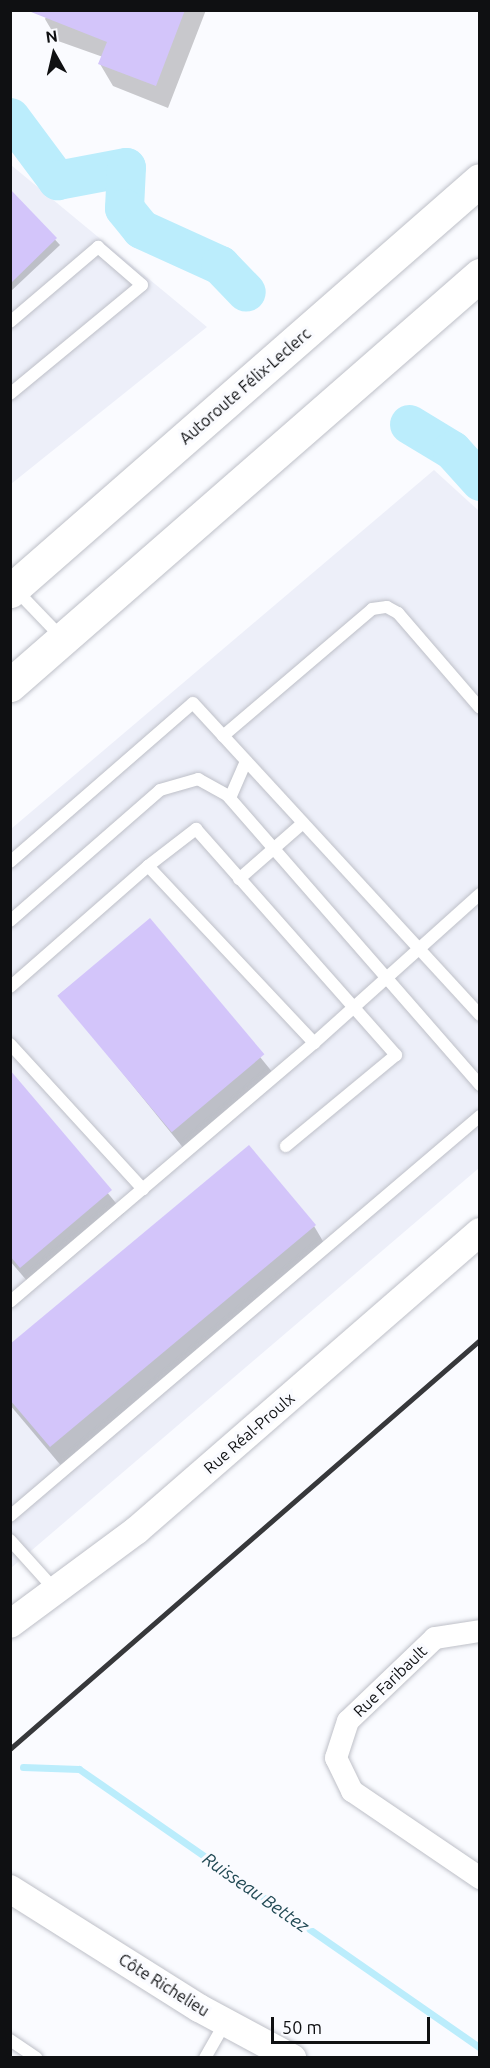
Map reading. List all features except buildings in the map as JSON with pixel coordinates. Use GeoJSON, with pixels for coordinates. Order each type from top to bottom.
{"type":"FeatureCollection","features":[{"type":"Feature","properties":{"kind":"highway","name":"Autoroute Félix-Leclerc"},"geometry":{"type":"LineString","coordinates":[[12,590],[480,180]]}},
{"type":"Feature","properties":{"kind":"highway"},"geometry":{"type":"LineString","coordinates":[[10,685],[480,275]]}},
{"type":"Feature","properties":{"kind":"street","name":"Rue Réal-Proulx"},"geometry":{"type":"LineString","coordinates":[[10,1624],[144,1524],[480,1232]]}},
{"type":"Feature","properties":{"kind":"street","name":"Rue Faribault"},"geometry":{"type":"LineString","coordinates":[[480,1631],[435,1638],[348,1722],[336,1758],[352,1791],[480,1878]]}},
{"type":"Feature","properties":{"kind":"street","name":"Côte Richelieu"},"geometry":{"type":"LineString","coordinates":[[10,1879],[40,1905]]}},
{"type":"Feature","properties":{"kind":"street","name":"Côte Richelieu"},"geometry":{"type":"LineString","coordinates":[[10,1889],[40,1905],[225,2023],[291,2058]]}},
{"type":"Feature","properties":{"kind":"lane"},"geometry":{"type":"LineString","coordinates":[[10,322],[98,247],[142,285],[10,394]]}},
{"type":"Feature","properties":{"kind":"lane"},"geometry":{"type":"LineString","coordinates":[[12,590],[63,639]]}},
{"type":"Feature","properties":{"kind":"lane"},"geometry":{"type":"LineString","coordinates":[[223,736],[372,609],[387,607],[398,613],[480,708]]}},
{"type":"Feature","properties":{"kind":"lane"},"geometry":{"type":"LineString","coordinates":[[10,862],[193,703],[480,1015]]}},
{"type":"Feature","properties":{"kind":"lane"},"geometry":{"type":"LineString","coordinates":[[230,798],[246,761]]}},
{"type":"Feature","properties":{"kind":"lane"},"geometry":{"type":"LineString","coordinates":[[10,921],[160,789],[198,779],[230,798],[480,1085]]}},
{"type":"Feature","properties":{"kind":"lane"},"geometry":{"type":"LineString","coordinates":[[239,879],[276,851],[303,824]]}},
{"type":"Feature","properties":{"kind":"lane"},"geometry":{"type":"LineString","coordinates":[[10,987],[148,866],[196,829],[357,1008],[396,1055],[286,1146]]}},
{"type":"Feature","properties":{"kind":"lane"},"geometry":{"type":"LineString","coordinates":[[148,866],[314,1043]]}},
{"type":"Feature","properties":{"kind":"lane"},"geometry":{"type":"LineString","coordinates":[[10,1302],[357,1008],[417,947],[480,894]]}},
{"type":"Feature","properties":{"kind":"lane"},"geometry":{"type":"LineString","coordinates":[[10,1044],[143,1189]]}},
{"type":"Feature","properties":{"kind":"lane"},"geometry":{"type":"LineString","coordinates":[[10,1516],[480,1116]]}},
{"type":"Feature","properties":{"kind":"lane"},"geometry":{"type":"LineString","coordinates":[[10,1540],[56,1591]]}},
{"type":"Feature","properties":{"kind":"lane"},"geometry":{"type":"LineString","coordinates":[[205,2058],[225,2023]]}},
{"type":"Feature","properties":{"kind":"lane"},"geometry":{"type":"LineString","coordinates":[[10,2040],[37,2058]]}},
{"type":"Feature","properties":{"kind":"shaded area"},"geometry":{"type":"Polygon","coordinates":[[[11,165],[207,327],[11,484],[11,165]]]}},
{"type":"Feature","properties":{"kind":"shaded area"},"geometry":{"type":"Polygon","coordinates":[[[434,470],[479,511],[479,1168],[11,1568],[11,829],[434,470]]]}},
{"type":"Feature","properties":{"kind":"waterway"},"geometry":{"type":"LineString","coordinates":[[10,117],[57,180],[126,167],[124,208],[141,229],[220,265],[246,292]]}},
{"type":"Feature","properties":{"kind":"waterway"},"geometry":{"type":"LineString","coordinates":[[10,121],[15,123]]}},
{"type":"Feature","properties":{"kind":"waterway"},"geometry":{"type":"LineString","coordinates":[[409,424],[452,450],[480,481]]}},
{"type":"Feature","properties":{"kind":"waterway","name":"Ruisseau Bettez"},"geometry":{"type":"LineString","coordinates":[[23,1767],[79,1769],[480,2048]]}},
{"type":"Feature","properties":{"kind":"railway"},"geometry":{"type":"LineString","coordinates":[[10,1749],[480,1340]]}}]}
